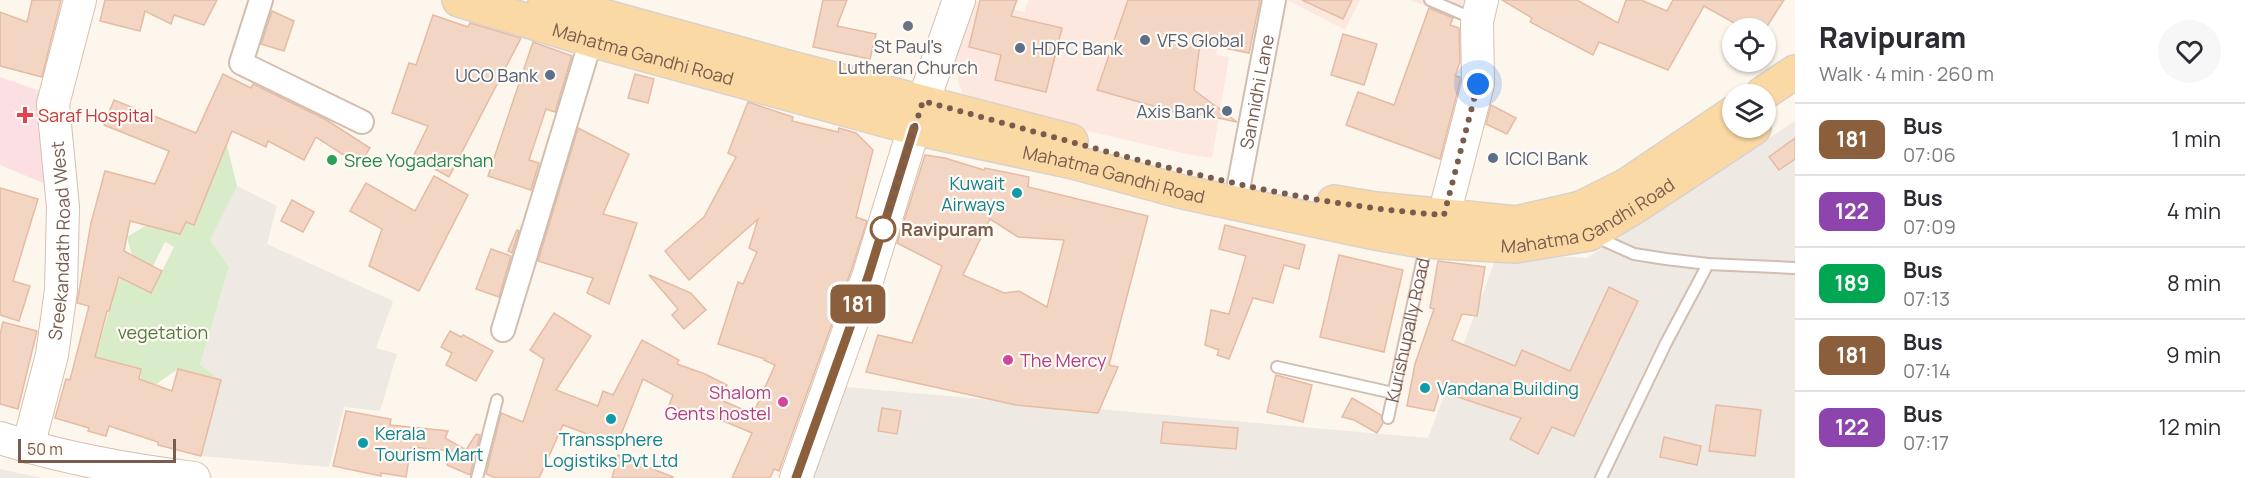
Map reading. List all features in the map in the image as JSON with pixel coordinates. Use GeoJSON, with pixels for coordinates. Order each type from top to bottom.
{"type":"FeatureCollection","features":[{"type":"Feature","properties":{"kind":"main road","name":"Mahatma Gandhi Road"},"geometry":{"type":"LineString","coordinates":[[459,0],[591,40],[919,115],[1239,184],[1376,209],[1435,228]]}},
{"type":"Feature","properties":{"kind":"main road","name":"Mahatma Gandhi Road"},"geometry":{"type":"LineString","coordinates":[[545,0],[784,66],[919,115],[1073,162],[1183,192],[1370,232],[1585,221],[1645,200],[1739,138]]}},
{"type":"Feature","properties":{"kind":"main road"},"geometry":{"type":"LineString","coordinates":[[1776,85],[1795,72]]}},
{"type":"Feature","properties":{"kind":"main road"},"geometry":{"type":"LineString","coordinates":[[1776,113],[1795,99]]}},
{"type":"Feature","properties":{"kind":"main road","name":"Mahatma Gandhi Road"},"geometry":{"type":"LineString","coordinates":[[1585,221],[1627,185],[1722,121]]}},
{"type":"Feature","properties":{"kind":"street","name":"Sreekandath Road West"},"geometry":{"type":"LineString","coordinates":[[14,442],[52,355],[61,290],[63,207],[53,104],[80,0]]}},
{"type":"Feature","properties":{"kind":"street"},"geometry":{"type":"LineString","coordinates":[[261,0],[242,63],[362,122]]}},
{"type":"Feature","properties":{"kind":"street"},"geometry":{"type":"LineString","coordinates":[[796,478],[868,277],[919,115],[959,0]]}},
{"type":"Feature","properties":{"kind":"street","name":"Sannidhi Lane"},"geometry":{"type":"LineString","coordinates":[[1239,184],[1274,0]]}},
{"type":"Feature","properties":{"kind":"street","name":"Kurishupally Road"},"geometry":{"type":"LineString","coordinates":[[1435,228],[1478,84],[1480,10]]}},
{"type":"Feature","properties":{"kind":"street"},"geometry":{"type":"LineString","coordinates":[[503,330],[591,40]]}},
{"type":"Feature","properties":{"kind":"street"},"geometry":{"type":"LineString","coordinates":[[14,442],[146,472],[194,478]]}},
{"type":"Feature","properties":{"kind":"lane"},"geometry":{"type":"LineString","coordinates":[[1430,0],[1480,10]]}},
{"type":"Feature","properties":{"kind":"lane"},"geometry":{"type":"LineString","coordinates":[[1585,221],[1634,254],[1708,264],[1795,267]]}},
{"type":"Feature","properties":{"kind":"lane","name":"Kurishupally Road"},"geometry":{"type":"LineString","coordinates":[[1388,418],[1435,228]]}},
{"type":"Feature","properties":{"kind":"lane"},"geometry":{"type":"LineString","coordinates":[[1601,478],[1666,343],[1708,264]]}},
{"type":"Feature","properties":{"kind":"lane"},"geometry":{"type":"LineString","coordinates":[[1277,367],[1393,393]]}},
{"type":"Feature","properties":{"kind":"lane"},"geometry":{"type":"LineString","coordinates":[[477,478],[497,400]]}},
{"type":"Feature","properties":{"kind":"shaded area"},"geometry":{"type":"Polygon","coordinates":[[[974,0],[1024,12],[1029,0],[1228,0],[1216,55],[1229,57],[1212,158],[1053,123],[963,96],[953,64],[974,0]]]}},
{"type":"Feature","properties":{"kind":"shaded area"},"geometry":{"type":"Polygon","coordinates":[[[1287,0],[1360,0],[1345,30],[1287,0]]]}},
{"type":"Feature","properties":{"kind":"shaded area"},"geometry":{"type":"Polygon","coordinates":[[[1410,0],[1476,0],[1469,22],[1410,0]]]}},
{"type":"Feature","properties":{"kind":"shaded area","name":"Saraf Hospital"},"geometry":{"type":"Polygon","coordinates":[[[0,77],[49,94],[53,187],[0,165],[0,77]]]}},
{"type":"Feature","properties":{"kind":"shaded area"},"geometry":{"type":"Polygon","coordinates":[[[1795,121],[1795,478],[812,478],[845,387],[1428,438],[1498,253],[1587,258],[1769,138],[1776,138],[1776,134],[1795,121]]]}},
{"type":"Feature","properties":{"kind":"shaded area"},"geometry":{"type":"Polygon","coordinates":[[[237,186],[277,206],[267,244],[393,301],[376,348],[397,354],[380,411],[344,407],[329,467],[201,456],[221,380],[200,365],[229,267],[210,240],[237,186]]]}},
{"type":"Feature","properties":{"kind":"shaded area"},"geometry":{"type":"Polygon","coordinates":[[[0,469],[42,478],[0,478],[0,469]]]}},
{"type":"Feature","properties":{"kind":"green space","name":"vegetation"},"geometry":{"type":"Polygon","coordinates":[[[227,145],[237,186],[210,240],[229,267],[200,365],[221,380],[178,369],[155,385],[141,380],[141,369],[105,359],[92,369],[115,289],[121,278],[151,293],[174,247],[165,242],[153,266],[132,255],[127,237],[165,214],[194,225],[227,145]]]}},
{"type":"Feature","properties":{"kind":"building"},"geometry":{"type":"Polygon","coordinates":[[[32,0],[61,0],[42,77],[0,66],[0,12],[27,22],[32,0]]]}},
{"type":"Feature","properties":{"kind":"building"},"geometry":{"type":"Polygon","coordinates":[[[105,0],[217,0],[204,25],[174,15],[171,24],[145,11],[140,31],[100,21],[105,0]]]}},
{"type":"Feature","properties":{"kind":"building"},"geometry":{"type":"Polygon","coordinates":[[[823,0],[847,0],[837,26],[876,34],[870,59],[813,47],[823,0]]]}},
{"type":"Feature","properties":{"kind":"building"},"geometry":{"type":"Polygon","coordinates":[[[980,0],[1017,0],[1011,16],[1062,28],[1046,92],[995,80],[1001,55],[969,47],[980,0]]]}},
{"type":"Feature","properties":{"kind":"building"},"geometry":{"type":"Polygon","coordinates":[[[1128,0],[1260,0],[1249,53],[1200,43],[1194,90],[1237,122],[1199,114],[1199,119],[1097,90],[1128,0]]]}},
{"type":"Feature","properties":{"kind":"building"},"geometry":{"type":"Polygon","coordinates":[[[1302,0],[1352,0],[1343,19],[1302,0]]]}},
{"type":"Feature","properties":{"kind":"building"},"geometry":{"type":"Polygon","coordinates":[[[1502,0],[1577,0],[1618,23],[1626,0],[1641,0],[1667,11],[1673,0],[1784,0],[1772,18],[1725,18],[1704,6],[1668,70],[1599,42],[1593,55],[1530,22],[1532,18],[1502,0]]]}},
{"type":"Feature","properties":{"kind":"building"},"geometry":{"type":"Polygon","coordinates":[[[1429,8],[1453,18],[1450,25],[1459,28],[1460,62],[1455,76],[1460,77],[1460,82],[1440,159],[1346,125],[1358,92],[1394,105],[1429,8]]]}},
{"type":"Feature","properties":{"kind":"building"},"geometry":{"type":"Polygon","coordinates":[[[272,11],[294,21],[284,51],[261,44],[272,11]]]}},
{"type":"Feature","properties":{"kind":"building"},"geometry":{"type":"Polygon","coordinates":[[[433,15],[468,27],[470,23],[521,38],[449,177],[413,157],[428,126],[392,113],[409,63],[416,65],[433,15]]]}},
{"type":"Feature","properties":{"kind":"building"},"geometry":{"type":"Polygon","coordinates":[[[1343,34],[1377,44],[1364,85],[1331,75],[1343,34]]]}},
{"type":"Feature","properties":{"kind":"building"},"geometry":{"type":"Polygon","coordinates":[[[533,42],[572,56],[555,112],[546,109],[529,160],[539,163],[531,190],[488,176],[533,42]]]}},
{"type":"Feature","properties":{"kind":"building"},"geometry":{"type":"Polygon","coordinates":[[[223,74],[251,88],[253,84],[325,119],[370,148],[359,165],[316,137],[304,160],[268,141],[266,147],[232,131],[194,225],[186,222],[180,234],[130,221],[124,251],[162,271],[151,293],[119,277],[95,357],[141,369],[139,379],[172,391],[178,369],[221,380],[201,456],[158,445],[158,442],[109,426],[106,436],[88,431],[89,428],[55,418],[66,379],[70,380],[89,306],[77,303],[91,223],[105,171],[155,184],[169,151],[104,125],[114,100],[196,133],[223,74]]]}},
{"type":"Feature","properties":{"kind":"building"},"geometry":{"type":"Polygon","coordinates":[[[635,74],[654,79],[648,103],[628,98],[635,74]]]}},
{"type":"Feature","properties":{"kind":"building"},"geometry":{"type":"Polygon","coordinates":[[[748,102],[793,117],[792,121],[838,132],[839,128],[856,133],[873,150],[856,217],[867,221],[779,471],[774,469],[770,478],[732,478],[752,433],[714,417],[713,420],[669,405],[673,395],[643,379],[617,445],[563,425],[539,478],[496,478],[486,474],[501,413],[523,422],[544,359],[530,350],[554,313],[591,336],[556,390],[598,406],[603,391],[613,395],[642,340],[679,360],[677,364],[727,385],[721,400],[753,414],[775,365],[765,359],[718,344],[738,282],[743,284],[757,252],[749,248],[758,219],[689,280],[665,251],[704,217],[736,157],[728,153],[748,102]]]}},
{"type":"Feature","properties":{"kind":"building"},"geometry":{"type":"Polygon","coordinates":[[[1491,105],[1516,118],[1507,134],[1486,124],[1491,105]]]}},
{"type":"Feature","properties":{"kind":"building"},"geometry":{"type":"Polygon","coordinates":[[[578,128],[629,154],[603,214],[637,223],[609,304],[587,293],[593,278],[538,261],[578,128]]]}},
{"type":"Feature","properties":{"kind":"building"},"geometry":{"type":"Polygon","coordinates":[[[1795,138],[1795,159],[1779,170],[1769,157],[1795,138]]]}},
{"type":"Feature","properties":{"kind":"building"},"geometry":{"type":"Polygon","coordinates":[[[925,155],[945,158],[984,170],[985,168],[1029,177],[1028,187],[1148,216],[1109,365],[1118,367],[1098,413],[1016,405],[866,372],[878,335],[912,343],[942,266],[897,243],[925,155]],[[990,219],[963,275],[1004,293],[1019,291],[1047,307],[1064,240],[1018,237],[990,219]]]}},
{"type":"Feature","properties":{"kind":"building"},"geometry":{"type":"Polygon","coordinates":[[[434,176],[468,195],[419,291],[369,266],[382,229],[350,211],[366,183],[415,211],[434,176]]]}},
{"type":"Feature","properties":{"kind":"building"},"geometry":{"type":"Polygon","coordinates":[[[0,188],[38,199],[13,281],[30,286],[19,321],[0,315],[0,188]]]}},
{"type":"Feature","properties":{"kind":"building"},"geometry":{"type":"Polygon","coordinates":[[[292,200],[314,212],[303,232],[281,221],[292,200]]]}},
{"type":"Feature","properties":{"kind":"building"},"geometry":{"type":"Polygon","coordinates":[[[1225,225],[1305,245],[1299,269],[1284,265],[1273,303],[1253,298],[1229,359],[1217,355],[1219,350],[1205,345],[1211,310],[1229,314],[1246,256],[1219,249],[1225,225]]]}},
{"type":"Feature","properties":{"kind":"building"},"geometry":{"type":"Polygon","coordinates":[[[517,230],[519,231],[512,253],[508,251],[517,230]]]}},
{"type":"Feature","properties":{"kind":"building"},"geometry":{"type":"Polygon","coordinates":[[[491,249],[511,256],[499,297],[476,289],[491,249]]]}},
{"type":"Feature","properties":{"kind":"building"},"geometry":{"type":"Polygon","coordinates":[[[1339,255],[1403,270],[1384,352],[1320,337],[1339,255]]]}},
{"type":"Feature","properties":{"kind":"building"},"geometry":{"type":"Polygon","coordinates":[[[1438,261],[1485,267],[1477,316],[1462,314],[1452,340],[1515,366],[1522,350],[1570,371],[1609,287],[1638,301],[1574,436],[1552,427],[1538,454],[1510,439],[1521,418],[1440,391],[1434,411],[1407,406],[1415,364],[1434,309],[1430,308],[1438,261]]]}},
{"type":"Feature","properties":{"kind":"building"},"geometry":{"type":"Polygon","coordinates":[[[649,275],[691,293],[706,310],[684,329],[672,315],[678,309],[649,275]]]}},
{"type":"Feature","properties":{"kind":"building"},"geometry":{"type":"Polygon","coordinates":[[[3,322],[37,331],[18,409],[0,404],[0,334],[3,322]]]}},
{"type":"Feature","properties":{"kind":"building"},"geometry":{"type":"Polygon","coordinates":[[[450,331],[461,337],[463,335],[493,351],[476,381],[446,365],[452,353],[441,347],[450,331]]]}},
{"type":"Feature","properties":{"kind":"building"},"geometry":{"type":"Polygon","coordinates":[[[1276,375],[1312,385],[1303,422],[1267,412],[1276,375]]]}},
{"type":"Feature","properties":{"kind":"building"},"geometry":{"type":"Polygon","coordinates":[[[1352,398],[1381,415],[1383,423],[1377,433],[1354,420],[1342,417],[1352,398]]]}},
{"type":"Feature","properties":{"kind":"building"},"geometry":{"type":"Polygon","coordinates":[[[1716,405],[1761,410],[1755,456],[1709,451],[1716,405]]]}},
{"type":"Feature","properties":{"kind":"building"},"geometry":{"type":"Polygon","coordinates":[[[882,408],[901,411],[897,434],[878,431],[882,408]]]}},
{"type":"Feature","properties":{"kind":"building"},"geometry":{"type":"Polygon","coordinates":[[[346,411],[391,419],[390,425],[448,431],[445,438],[466,450],[476,434],[480,435],[470,475],[447,465],[451,451],[411,447],[406,477],[381,473],[381,476],[333,466],[346,411]]]}},
{"type":"Feature","properties":{"kind":"building"},"geometry":{"type":"Polygon","coordinates":[[[1163,422],[1238,428],[1236,449],[1161,443],[1163,422]]]}},
{"type":"Feature","properties":{"kind":"building"},"geometry":{"type":"Polygon","coordinates":[[[1664,437],[1701,446],[1697,465],[1660,457],[1664,437]]]}},
{"type":"Feature","properties":{"kind":"building"},"geometry":{"type":"Polygon","coordinates":[[[618,455],[673,477],[673,478],[612,478],[618,455]]]}},
{"type":"Feature","properties":{"kind":"bus line","name":"181"},"geometry":{"type":"LineString","coordinates":[[796,478],[868,277],[914,128]]}},
{"type":"Feature","properties":{"kind":"place","name":"St Paul's Lutheran Church"},"geometry":{"type":"Point","coordinates":[908,26]}},
{"type":"Feature","properties":{"kind":"place","name":"VFS Global"},"geometry":{"type":"Point","coordinates":[1145,40]}},
{"type":"Feature","properties":{"kind":"place","name":"HDFC Bank"},"geometry":{"type":"Point","coordinates":[1020,48]}},
{"type":"Feature","properties":{"kind":"place","name":"UCO Bank"},"geometry":{"type":"Point","coordinates":[550,75]}},
{"type":"Feature","properties":{"kind":"place","name":"Axis Bank"},"geometry":{"type":"Point","coordinates":[1227,111]}},
{"type":"Feature","properties":{"kind":"place","name":"Saraf Hospital"},"geometry":{"type":"Point","coordinates":[25,115]}},
{"type":"Feature","properties":{"kind":"place","name":"ICICI Bank"},"geometry":{"type":"Point","coordinates":[1493,158]}},
{"type":"Feature","properties":{"kind":"place","name":"Sree Yogadarshan"},"geometry":{"type":"Point","coordinates":[332,160]}},
{"type":"Feature","properties":{"kind":"place","name":"Kuwait Airways"},"geometry":{"type":"Point","coordinates":[1017,193]}},
{"type":"Feature","properties":{"kind":"place","name":"Ravipuram"},"geometry":{"type":"Point","coordinates":[883,229]}},
{"type":"Feature","properties":{"kind":"place","name":"The Mercy"},"geometry":{"type":"Point","coordinates":[1008,360]}},
{"type":"Feature","properties":{"kind":"place","name":"Vandana Building"},"geometry":{"type":"Point","coordinates":[1425,388]}},
{"type":"Feature","properties":{"kind":"place","name":"Shalom Gents hostel"},"geometry":{"type":"Point","coordinates":[783,402]}},
{"type":"Feature","properties":{"kind":"place","name":"Transsphere Logistiks Pvt Ltd"},"geometry":{"type":"Point","coordinates":[611,419]}},
{"type":"Feature","properties":{"kind":"place","name":"Kerala Tourism Mart"},"geometry":{"type":"Point","coordinates":[363,443]}},
{"type":"Feature","properties":{"kind":"route"},"geometry":{"type":"LineString","coordinates":[[883,229],[881,234],[923,101],[1239,184],[1376,209],[1444,215],[1478,84]]}}]}
